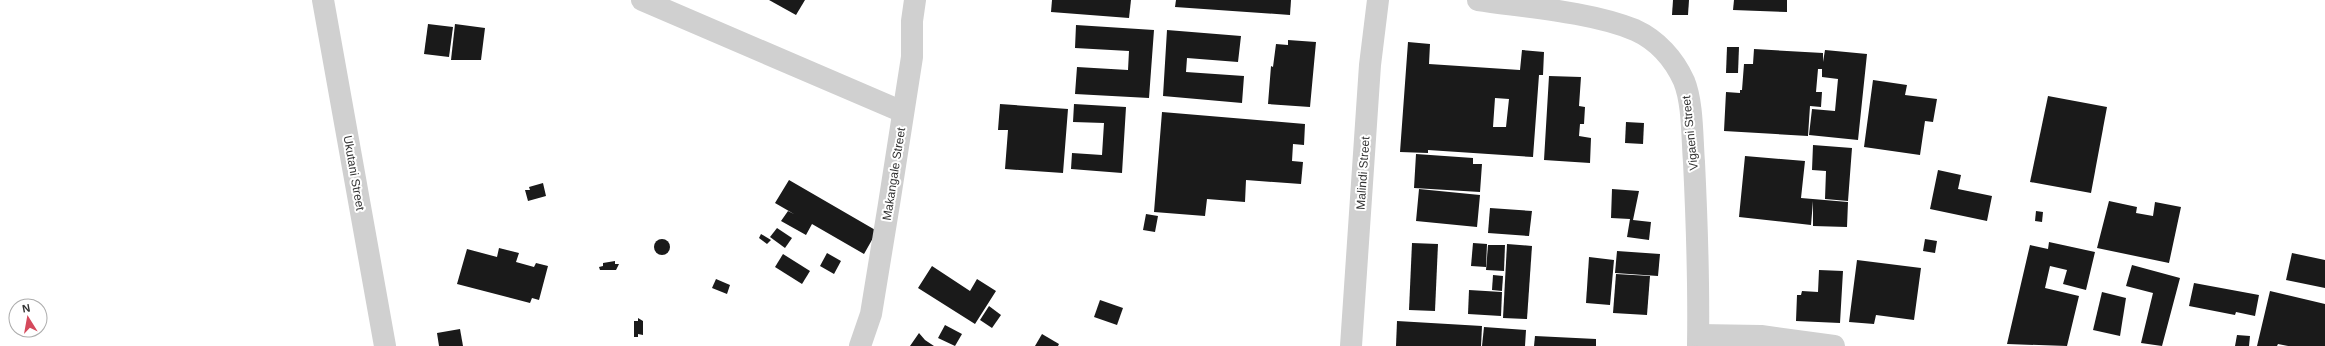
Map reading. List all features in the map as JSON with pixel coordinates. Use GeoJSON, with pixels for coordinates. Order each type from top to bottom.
{"type":"FeatureCollection","features":[{"type":"Feature","properties":{"kind":"street","name":"Ukutani Street"},"geometry":{"type":"LineString","coordinates":[[323,0],[385,346]]}},
{"type":"Feature","properties":{"kind":"street"},"geometry":{"type":"LineString","coordinates":[[642,0],[903,112]]}},
{"type":"Feature","properties":{"kind":"street","name":"Makangale Street"},"geometry":{"type":"LineString","coordinates":[[860,346],[871,314],[912,57],[912,21],[915,0]]}},
{"type":"Feature","properties":{"kind":"street","name":"Malindi Street"},"geometry":{"type":"LineString","coordinates":[[1351,346],[1370,65],[1378,0]]}},
{"type":"Feature","properties":{"kind":"street","name":"Vigaeni Street"},"geometry":{"type":"LineString","coordinates":[[1478,0],[1610,22],[1636,31],[1665,50],[1675,64],[1685,83],[1692,122],[1699,266],[1698,340]]}},
{"type":"Feature","properties":{"kind":"street"},"geometry":{"type":"LineString","coordinates":[[1698,340],[1760,336],[1834,346]]}},
{"type":"Feature","properties":{"kind":"building"},"geometry":{"type":"Polygon","coordinates":[[[769,0],[805,0],[796,15],[769,0]]]}},
{"type":"Feature","properties":{"kind":"building"},"geometry":{"type":"Polygon","coordinates":[[[1052,0],[1131,0],[1129,18],[1051,12],[1052,0]]]}},
{"type":"Feature","properties":{"kind":"building"},"geometry":{"type":"Polygon","coordinates":[[[1176,0],[1291,0],[1290,15],[1175,7],[1176,0]]]}},
{"type":"Feature","properties":{"kind":"building"},"geometry":{"type":"Polygon","coordinates":[[[1673,0],[1689,0],[1688,15],[1672,15],[1673,0]]]}},
{"type":"Feature","properties":{"kind":"building"},"geometry":{"type":"Polygon","coordinates":[[[1734,0],[1787,0],[1787,12],[1733,10],[1734,0]]]}},
{"type":"Feature","properties":{"kind":"building"},"geometry":{"type":"Polygon","coordinates":[[[428,24],[453,27],[449,57],[424,54],[428,24]]]}},
{"type":"Feature","properties":{"kind":"building"},"geometry":{"type":"Polygon","coordinates":[[[455,24],[485,28],[481,60],[451,60],[455,24]]]}},
{"type":"Feature","properties":{"kind":"building"},"geometry":{"type":"Polygon","coordinates":[[[1076,25],[1154,30],[1149,98],[1075,94],[1077,67],[1128,70],[1129,51],[1075,48],[1076,25]]]}},
{"type":"Feature","properties":{"kind":"building"},"geometry":{"type":"Polygon","coordinates":[[[1167,30],[1241,36],[1238,62],[1187,58],[1186,72],[1244,76],[1242,103],[1163,96],[1167,30]]]}},
{"type":"Feature","properties":{"kind":"building"},"geometry":{"type":"Polygon","coordinates":[[[1288,40],[1316,42],[1310,107],[1268,104],[1271,66],[1273,67],[1276,44],[1288,45],[1288,40]]]}},
{"type":"Feature","properties":{"kind":"building"},"geometry":{"type":"Polygon","coordinates":[[[1408,42],[1430,44],[1429,64],[1520,70],[1522,50],[1544,52],[1543,75],[1539,75],[1533,157],[1428,150],[1428,153],[1400,152],[1408,42]],[[1495,98],[1493,127],[1506,127],[1509,99],[1495,98]]]}},
{"type":"Feature","properties":{"kind":"building"},"geometry":{"type":"Polygon","coordinates":[[[1727,47],[1739,47],[1738,73],[1726,73],[1727,47]]]}},
{"type":"Feature","properties":{"kind":"building"},"geometry":{"type":"Polygon","coordinates":[[[1754,49],[1823,53],[1823,62],[1825,50],[1867,54],[1858,140],[1809,135],[1812,109],[1835,111],[1838,79],[1822,77],[1822,69],[1818,69],[1816,92],[1822,92],[1821,107],[1810,106],[1808,136],[1724,131],[1726,92],[1740,93],[1740,90],[1742,90],[1744,64],[1753,64],[1754,49]]]}},
{"type":"Feature","properties":{"kind":"building"},"geometry":{"type":"Polygon","coordinates":[[[1549,76],[1581,77],[1579,106],[1585,107],[1584,124],[1580,124],[1579,136],[1591,138],[1590,163],[1544,160],[1549,76]]]}},
{"type":"Feature","properties":{"kind":"building"},"geometry":{"type":"Polygon","coordinates":[[[1873,80],[1907,85],[1905,95],[1937,99],[1933,122],[1925,121],[1920,155],[1864,147],[1873,80]]]}},
{"type":"Feature","properties":{"kind":"building"},"geometry":{"type":"Polygon","coordinates":[[[2048,96],[2107,107],[2091,193],[2030,182],[2048,96]]]}},
{"type":"Feature","properties":{"kind":"building"},"geometry":{"type":"Polygon","coordinates":[[[1000,104],[1068,109],[1063,173],[1005,169],[1008,130],[998,130],[1000,104]]]}},
{"type":"Feature","properties":{"kind":"building"},"geometry":{"type":"Polygon","coordinates":[[[1074,104],[1126,107],[1122,173],[1071,169],[1072,153],[1102,155],[1104,123],[1073,122],[1074,104]]]}},
{"type":"Feature","properties":{"kind":"building"},"geometry":{"type":"Polygon","coordinates":[[[1162,112],[1305,124],[1304,145],[1293,144],[1292,161],[1303,162],[1301,184],[1246,180],[1245,202],[1207,199],[1205,216],[1154,212],[1162,112]]]}},
{"type":"Feature","properties":{"kind":"building"},"geometry":{"type":"Polygon","coordinates":[[[1626,122],[1644,123],[1643,144],[1625,143],[1626,122]]]}},
{"type":"Feature","properties":{"kind":"building"},"geometry":{"type":"Polygon","coordinates":[[[1813,145],[1852,148],[1848,201],[1825,199],[1826,171],[1812,170],[1813,145]]]}},
{"type":"Feature","properties":{"kind":"building"},"geometry":{"type":"Polygon","coordinates":[[[1416,154],[1473,158],[1473,164],[1482,164],[1480,192],[1414,188],[1416,154]]]}},
{"type":"Feature","properties":{"kind":"building"},"geometry":{"type":"Polygon","coordinates":[[[1745,156],[1805,161],[1801,198],[1848,202],[1847,227],[1813,226],[1813,201],[1811,225],[1739,217],[1745,156]]]}},
{"type":"Feature","properties":{"kind":"building"},"geometry":{"type":"Polygon","coordinates":[[[1938,170],[1961,175],[1958,189],[1992,196],[1987,221],[1930,209],[1938,170]]]}},
{"type":"Feature","properties":{"kind":"building"},"geometry":{"type":"Polygon","coordinates":[[[789,180],[877,231],[864,254],[812,224],[806,235],[781,221],[788,211],[794,214],[775,203],[789,180]]]}},
{"type":"Feature","properties":{"kind":"building"},"geometry":{"type":"Polygon","coordinates":[[[543,183],[546,196],[528,201],[525,190],[530,190],[529,187],[543,183]]]}},
{"type":"Feature","properties":{"kind":"building"},"geometry":{"type":"Polygon","coordinates":[[[1419,189],[1480,195],[1477,227],[1416,221],[1419,189]]]}},
{"type":"Feature","properties":{"kind":"building"},"geometry":{"type":"Polygon","coordinates":[[[1612,189],[1639,191],[1633,220],[1651,222],[1649,240],[1627,237],[1630,219],[1611,218],[1612,189]]]}},
{"type":"Feature","properties":{"kind":"building"},"geometry":{"type":"Polygon","coordinates":[[[2109,201],[2137,207],[2136,213],[2153,216],[2155,202],[2181,207],[2169,263],[2097,248],[2109,201]]]}},
{"type":"Feature","properties":{"kind":"building"},"geometry":{"type":"Polygon","coordinates":[[[1490,208],[1532,211],[1529,236],[1488,233],[1490,208]]]}},
{"type":"Feature","properties":{"kind":"building"},"geometry":{"type":"Polygon","coordinates":[[[2036,211],[2043,212],[2042,222],[2035,221],[2036,211]]]}},
{"type":"Feature","properties":{"kind":"building"},"geometry":{"type":"Polygon","coordinates":[[[1146,214],[1158,216],[1155,232],[1143,230],[1146,214]]]}},
{"type":"Feature","properties":{"kind":"building"},"geometry":{"type":"Polygon","coordinates":[[[777,228],[792,238],[785,248],[770,237],[777,228]]]}},
{"type":"Feature","properties":{"kind":"building"},"geometry":{"type":"Polygon","coordinates":[[[761,234],[771,240],[767,244],[759,238],[761,234]]]}},
{"type":"Feature","properties":{"kind":"building"},"geometry":{"type":"Polygon","coordinates":[[[659,239],[665,239],[670,244],[668,253],[665,255],[659,255],[654,250],[654,244],[659,239]]]}},
{"type":"Feature","properties":{"kind":"building"},"geometry":{"type":"Polygon","coordinates":[[[1925,239],[1937,241],[1935,253],[1923,251],[1925,239]]]}},
{"type":"Feature","properties":{"kind":"building"},"geometry":{"type":"Polygon","coordinates":[[[2049,242],[2095,252],[2086,290],[2063,284],[2067,270],[2050,266],[2045,288],[2079,296],[2067,346],[2007,344],[2030,245],[2048,249],[2049,242]]]}},
{"type":"Feature","properties":{"kind":"building"},"geometry":{"type":"Polygon","coordinates":[[[1412,243],[1438,244],[1435,311],[1409,310],[1412,243]]]}},
{"type":"Feature","properties":{"kind":"building"},"geometry":{"type":"Polygon","coordinates":[[[1473,243],[1487,244],[1486,267],[1471,266],[1473,243]]]}},
{"type":"Feature","properties":{"kind":"building"},"geometry":{"type":"Polygon","coordinates":[[[1507,244],[1532,246],[1527,319],[1503,318],[1507,244]]]}},
{"type":"Feature","properties":{"kind":"building"},"geometry":{"type":"Polygon","coordinates":[[[1488,245],[1505,245],[1504,271],[1486,270],[1488,245]]]}},
{"type":"Feature","properties":{"kind":"building"},"geometry":{"type":"Polygon","coordinates":[[[499,248],[519,253],[516,262],[534,267],[536,263],[548,266],[539,300],[532,298],[530,303],[457,284],[467,249],[497,257],[499,248]]]}},
{"type":"Feature","properties":{"kind":"building"},"geometry":{"type":"Polygon","coordinates":[[[1617,251],[1660,254],[1658,276],[1615,273],[1617,251]]]}},
{"type":"Feature","properties":{"kind":"building"},"geometry":{"type":"Polygon","coordinates":[[[827,253],[841,261],[834,274],[820,266],[827,253]]]}},
{"type":"Feature","properties":{"kind":"building"},"geometry":{"type":"Polygon","coordinates":[[[2292,253],[2325,260],[2325,288],[2286,280],[2292,253]]]}},
{"type":"Feature","properties":{"kind":"building"},"geometry":{"type":"Polygon","coordinates":[[[783,254],[810,271],[802,284],[775,267],[783,254]]]}},
{"type":"Feature","properties":{"kind":"building"},"geometry":{"type":"Polygon","coordinates":[[[1589,257],[1614,260],[1610,305],[1586,303],[1589,257]]]}},
{"type":"Feature","properties":{"kind":"building"},"geometry":{"type":"Polygon","coordinates":[[[1857,260],[1921,268],[1914,320],[1876,315],[1874,324],[1849,322],[1857,260]]]}},
{"type":"Feature","properties":{"kind":"building"},"geometry":{"type":"Polygon","coordinates":[[[615,261],[615,264],[619,264],[616,270],[600,270],[599,267],[603,266],[603,263],[615,261]]]}},
{"type":"Feature","properties":{"kind":"building"},"geometry":{"type":"Polygon","coordinates":[[[2132,265],[2180,278],[2162,346],[2141,343],[2153,293],[2126,286],[2132,265]]]}},
{"type":"Feature","properties":{"kind":"building"},"geometry":{"type":"Polygon","coordinates":[[[932,266],[970,291],[977,279],[996,291],[975,324],[918,288],[932,266]]]}},
{"type":"Feature","properties":{"kind":"building"},"geometry":{"type":"Polygon","coordinates":[[[1819,270],[1843,271],[1840,323],[1796,321],[1797,295],[1801,295],[1802,291],[1818,292],[1819,270]]]}},
{"type":"Feature","properties":{"kind":"building"},"geometry":{"type":"Polygon","coordinates":[[[1616,274],[1650,276],[1647,315],[1613,313],[1616,274]]]}},
{"type":"Feature","properties":{"kind":"building"},"geometry":{"type":"Polygon","coordinates":[[[1493,275],[1503,276],[1502,291],[1492,290],[1493,275]]]}},
{"type":"Feature","properties":{"kind":"building"},"geometry":{"type":"Polygon","coordinates":[[[716,279],[730,285],[727,294],[712,288],[716,279]]]}},
{"type":"Feature","properties":{"kind":"building"},"geometry":{"type":"Polygon","coordinates":[[[2194,283],[2259,295],[2255,316],[2236,312],[2235,315],[2189,306],[2194,283]]]}},
{"type":"Feature","properties":{"kind":"building"},"geometry":{"type":"Polygon","coordinates":[[[1469,290],[1502,292],[1501,316],[1468,314],[1469,290]]]}},
{"type":"Feature","properties":{"kind":"building"},"geometry":{"type":"Polygon","coordinates":[[[2270,291],[2325,304],[2325,346],[2288,346],[2278,344],[2277,346],[2257,346],[2270,291]]]}},
{"type":"Feature","properties":{"kind":"building"},"geometry":{"type":"Polygon","coordinates":[[[2102,292],[2126,298],[2120,336],[2093,330],[2102,292]]]}},
{"type":"Feature","properties":{"kind":"building"},"geometry":{"type":"Polygon","coordinates":[[[1100,300],[1123,308],[1117,325],[1094,317],[1100,300]]]}},
{"type":"Feature","properties":{"kind":"building"},"geometry":{"type":"Polygon","coordinates":[[[989,306],[1001,315],[992,328],[980,320],[989,306]]]}},
{"type":"Feature","properties":{"kind":"building"},"geometry":{"type":"Polygon","coordinates":[[[638,318],[643,321],[643,335],[638,334],[638,337],[634,337],[634,321],[638,321],[638,318]]]}},
{"type":"Feature","properties":{"kind":"building"},"geometry":{"type":"Polygon","coordinates":[[[1397,321],[1482,326],[1481,346],[1396,346],[1397,321]]]}},
{"type":"Feature","properties":{"kind":"building"},"geometry":{"type":"Polygon","coordinates":[[[945,325],[962,334],[955,346],[938,338],[945,325]]]}},
{"type":"Feature","properties":{"kind":"building"},"geometry":{"type":"Polygon","coordinates":[[[1484,327],[1526,330],[1525,346],[1482,346],[1484,327]]]}},
{"type":"Feature","properties":{"kind":"building"},"geometry":{"type":"Polygon","coordinates":[[[460,329],[463,346],[439,346],[437,333],[460,329]]]}},
{"type":"Feature","properties":{"kind":"building"},"geometry":{"type":"Polygon","coordinates":[[[919,333],[925,340],[934,346],[910,346],[919,333]]]}},
{"type":"Feature","properties":{"kind":"building"},"geometry":{"type":"Polygon","coordinates":[[[1042,334],[1059,344],[1058,346],[1035,346],[1042,334]]]}},
{"type":"Feature","properties":{"kind":"building"},"geometry":{"type":"Polygon","coordinates":[[[2237,335],[2250,336],[2249,346],[2235,346],[2237,335]]]}},
{"type":"Feature","properties":{"kind":"building"},"geometry":{"type":"Polygon","coordinates":[[[1535,336],[1596,339],[1596,346],[1534,346],[1535,336]]]}}]}
